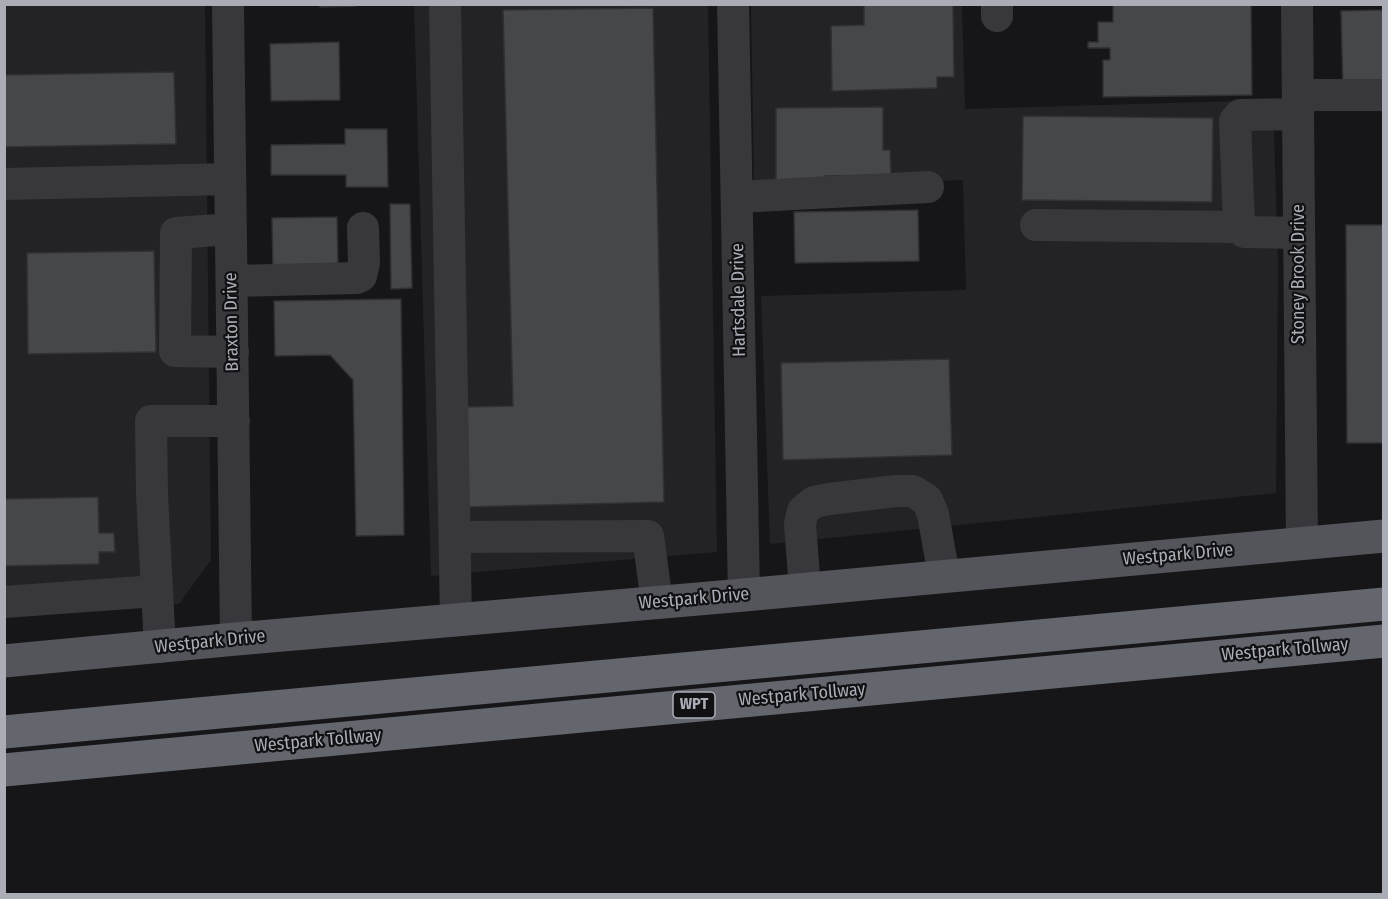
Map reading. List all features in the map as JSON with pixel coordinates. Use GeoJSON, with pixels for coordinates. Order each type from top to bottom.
{"type":"FeatureCollection","features":[{"type":"Feature","properties":{"kind":"highway","name":"Westpark Tollway"},"geometry":{"type":"LineString","coordinates":[[4,732],[1383,604]]}},
{"type":"Feature","properties":{"kind":"highway","name":"Westpark Tollway"},"geometry":{"type":"LineString","coordinates":[[4,770],[1383,641]]}},
{"type":"Feature","properties":{"kind":"main road","name":"Westpark Drive"},"geometry":{"type":"LineString","coordinates":[[4,661],[1383,536]]}},
{"type":"Feature","properties":{"kind":"street","name":"Braxton Drive"},"geometry":{"type":"LineString","coordinates":[[228,4],[237,639]]}},
{"type":"Feature","properties":{"kind":"street"},"geometry":{"type":"LineString","coordinates":[[445,4],[456,620]]}},
{"type":"Feature","properties":{"kind":"street","name":"Hartsdale Drive"},"geometry":{"type":"LineString","coordinates":[[733,4],[744,595]]}},
{"type":"Feature","properties":{"kind":"street","name":"Stoney Brook Drive"},"geometry":{"type":"LineString","coordinates":[[1297,4],[1302,543]]}},
{"type":"Feature","properties":{"kind":"street"},"geometry":{"type":"LineString","coordinates":[[1299,232],[1244,232],[1239,227],[1235,121],[1240,116],[1298,105],[1383,95]]}},
{"type":"Feature","properties":{"kind":"street"},"geometry":{"type":"LineString","coordinates":[[4,184],[230,179]]}},
{"type":"Feature","properties":{"kind":"street"},"geometry":{"type":"LineString","coordinates":[[737,197],[928,187]]}},
{"type":"Feature","properties":{"kind":"street"},"geometry":{"type":"LineString","coordinates":[[1035,225],[1239,227]]}},
{"type":"Feature","properties":{"kind":"street"},"geometry":{"type":"LineString","coordinates":[[232,281],[357,278],[361,276],[364,263],[363,228]]}},
{"type":"Feature","properties":{"kind":"street"},"geometry":{"type":"LineString","coordinates":[[231,229],[176,233],[175,351],[232,352]]}},
{"type":"Feature","properties":{"kind":"street"},"geometry":{"type":"LineString","coordinates":[[160,647],[152,495],[151,421],[234,421]]}},
{"type":"Feature","properties":{"kind":"street"},"geometry":{"type":"LineString","coordinates":[[805,589],[800,524],[803,511],[814,502],[830,498],[896,491],[913,491],[927,500],[933,514],[944,576]]}},
{"type":"Feature","properties":{"kind":"street"},"geometry":{"type":"LineString","coordinates":[[455,537],[648,536],[657,603]]}},
{"type":"Feature","properties":{"kind":"street"},"geometry":{"type":"LineString","coordinates":[[4,602],[156,591]]}},
{"type":"Feature","properties":{"kind":"shaded area"},"geometry":{"type":"Polygon","coordinates":[[[5,5],[205,5],[211,560],[179,604],[5,616],[5,5]]]}},
{"type":"Feature","properties":{"kind":"shaded area"},"geometry":{"type":"Polygon","coordinates":[[[414,5],[708,5],[717,552],[431,576],[414,5]]]}},
{"type":"Feature","properties":{"kind":"shaded area"},"geometry":{"type":"Polygon","coordinates":[[[751,5],[962,5],[965,109],[1273,100],[1278,261],[1276,493],[770,544],[761,296],[966,290],[963,180],[754,188],[751,5]]]}},
{"type":"Feature","properties":{"kind":"building"},"geometry":{"type":"Polygon","coordinates":[[[320,4],[356,4],[356,6],[320,7],[320,4]]]}},
{"type":"Feature","properties":{"kind":"building"},"geometry":{"type":"Polygon","coordinates":[[[864,4],[953,4],[954,77],[937,77],[937,88],[832,91],[831,26],[864,25],[864,4]]]}},
{"type":"Feature","properties":{"kind":"building"},"geometry":{"type":"Polygon","coordinates":[[[1113,4],[1251,4],[1252,95],[1103,97],[1103,60],[1110,60],[1110,48],[1088,48],[1088,42],[1098,42],[1098,22],[1113,22],[1113,4]]]}},
{"type":"Feature","properties":{"kind":"building"},"geometry":{"type":"Polygon","coordinates":[[[653,8],[664,502],[464,507],[464,407],[513,406],[503,10],[653,8]]]}},
{"type":"Feature","properties":{"kind":"building"},"geometry":{"type":"Polygon","coordinates":[[[1384,10],[1384,88],[1343,88],[1341,11],[1384,10]]]}},
{"type":"Feature","properties":{"kind":"building"},"geometry":{"type":"Polygon","coordinates":[[[339,42],[340,100],[271,101],[270,44],[339,42]]]}},
{"type":"Feature","properties":{"kind":"building"},"geometry":{"type":"Polygon","coordinates":[[[174,72],[176,144],[4,147],[4,75],[174,72]]]}},
{"type":"Feature","properties":{"kind":"building"},"geometry":{"type":"Polygon","coordinates":[[[883,107],[883,150],[890,150],[891,175],[825,176],[825,181],[776,181],[776,108],[883,107]]]}},
{"type":"Feature","properties":{"kind":"building"},"geometry":{"type":"Polygon","coordinates":[[[1023,116],[1213,118],[1212,202],[1022,200],[1023,116]]]}},
{"type":"Feature","properties":{"kind":"building"},"geometry":{"type":"Polygon","coordinates":[[[345,129],[387,129],[388,187],[346,187],[346,175],[271,175],[271,145],[345,144],[345,129]]]}},
{"type":"Feature","properties":{"kind":"building"},"geometry":{"type":"Polygon","coordinates":[[[390,204],[410,204],[412,288],[391,289],[390,204]]]}},
{"type":"Feature","properties":{"kind":"building"},"geometry":{"type":"Polygon","coordinates":[[[918,210],[919,261],[795,263],[794,212],[918,210]]]}},
{"type":"Feature","properties":{"kind":"building"},"geometry":{"type":"Polygon","coordinates":[[[337,217],[338,270],[273,271],[272,218],[337,217]]]}},
{"type":"Feature","properties":{"kind":"building"},"geometry":{"type":"Polygon","coordinates":[[[1346,225],[1384,225],[1384,443],[1347,443],[1346,225]]]}},
{"type":"Feature","properties":{"kind":"building"},"geometry":{"type":"Polygon","coordinates":[[[154,251],[156,352],[28,354],[27,253],[154,251]]]}},
{"type":"Feature","properties":{"kind":"building"},"geometry":{"type":"Polygon","coordinates":[[[401,299],[404,535],[356,536],[353,380],[330,355],[275,356],[274,301],[401,299]]]}},
{"type":"Feature","properties":{"kind":"building"},"geometry":{"type":"Polygon","coordinates":[[[949,359],[952,455],[783,460],[781,363],[949,359]]]}},
{"type":"Feature","properties":{"kind":"building"},"geometry":{"type":"Polygon","coordinates":[[[98,497],[99,533],[114,533],[115,552],[99,552],[99,564],[4,566],[4,499],[98,497]]]}}]}
